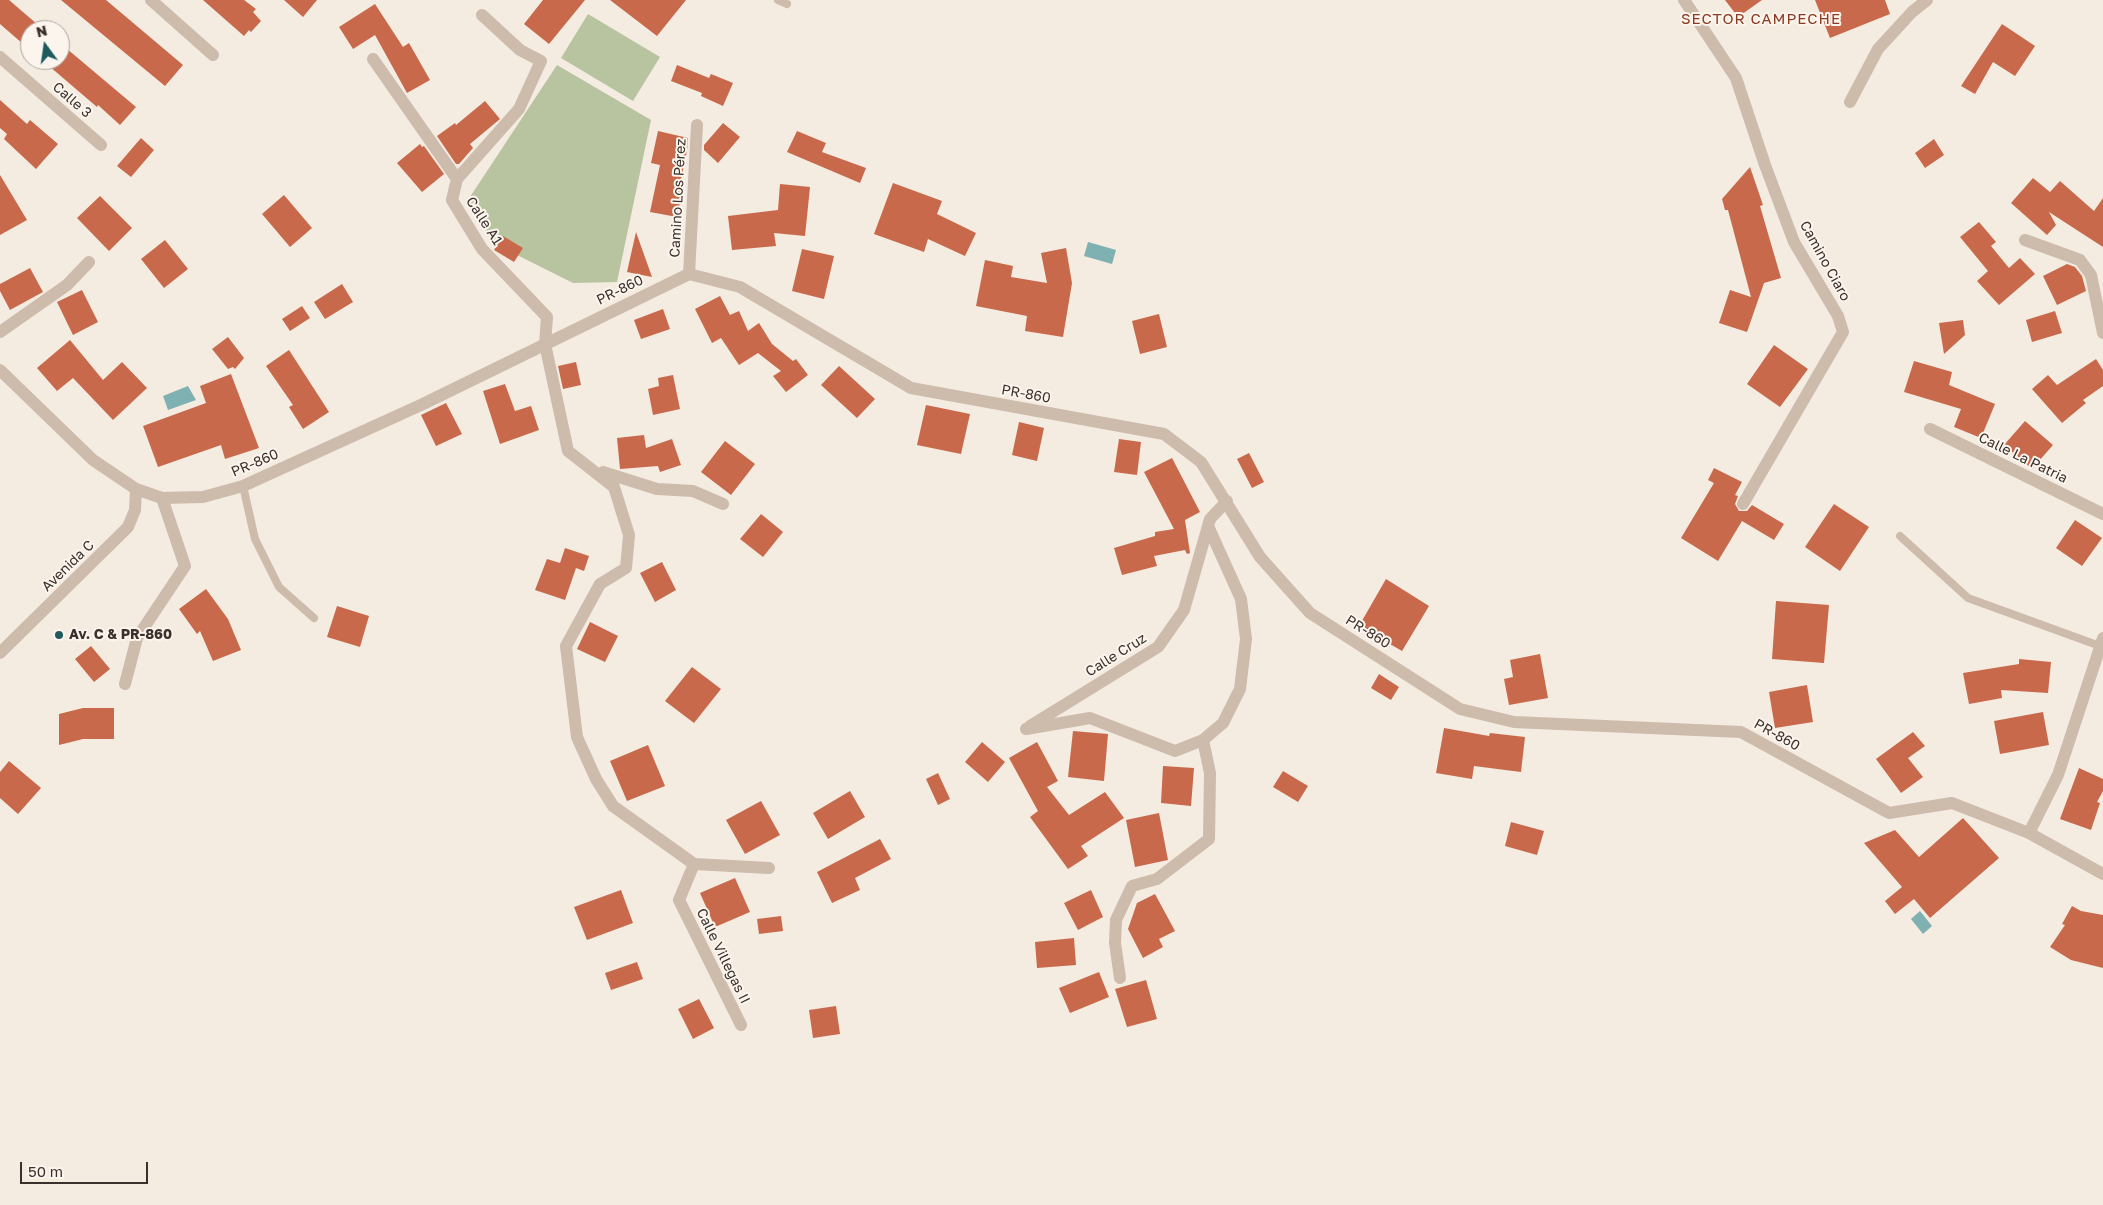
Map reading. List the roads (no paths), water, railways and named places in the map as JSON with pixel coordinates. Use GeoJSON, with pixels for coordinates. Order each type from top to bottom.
{"type":"FeatureCollection","features":[{"type":"Feature","properties":{"kind":"street"},"geometry":{"type":"LineString","coordinates":[[151,0],[213,55]]}},
{"type":"Feature","properties":{"kind":"street","name":"Camino Ciaro"},"geometry":{"type":"LineString","coordinates":[[1684,0],[1736,78],[1765,165],[1794,242],[1838,316],[1843,332],[1743,504]]}},
{"type":"Feature","properties":{"kind":"street"},"geometry":{"type":"LineString","coordinates":[[1850,102],[1878,49],[1912,12],[1927,0]]}},
{"type":"Feature","properties":{"kind":"street"},"geometry":{"type":"LineString","coordinates":[[373,59],[457,179],[519,109],[541,60],[520,50],[482,15]]}},
{"type":"Feature","properties":{"kind":"street","name":"Calle 3"},"geometry":{"type":"LineString","coordinates":[[0,57],[101,145]]}},
{"type":"Feature","properties":{"kind":"street","name":"Camino Los Pérez"},"geometry":{"type":"LineString","coordinates":[[689,274],[697,125]]}},
{"type":"Feature","properties":{"kind":"street","name":"Calle A1"},"geometry":{"type":"LineString","coordinates":[[457,179],[452,200],[482,249],[547,317],[545,344]]}},
{"type":"Feature","properties":{"kind":"street"},"geometry":{"type":"LineString","coordinates":[[2025,240],[2080,260],[2091,275],[2103,333]]}},
{"type":"Feature","properties":{"kind":"street"},"geometry":{"type":"LineString","coordinates":[[0,332],[67,285],[89,262]]}},
{"type":"Feature","properties":{"kind":"street","name":"PR-860"},"geometry":{"type":"LineString","coordinates":[[0,370],[93,460],[136,489],[162,498],[203,497],[243,486],[423,404],[689,274],[740,288],[912,388],[1164,434],[1200,462],[1227,501],[1260,557],[1310,613],[1460,709],[1514,722],[1741,732],[1889,813],[1952,803],[2029,833],[2103,874]]}},
{"type":"Feature","properties":{"kind":"street"},"geometry":{"type":"LineString","coordinates":[[545,344],[568,451],[614,487],[629,535],[626,568],[600,584],[566,646],[577,737],[596,778],[613,806],[694,864],[770,868]]}},
{"type":"Feature","properties":{"kind":"street","name":"Calle La Patria"},"geometry":{"type":"LineString","coordinates":[[1930,429],[2103,514]]}},
{"type":"Feature","properties":{"kind":"street"},"geometry":{"type":"LineString","coordinates":[[589,467],[621,480],[657,489],[693,491],[723,504]]}},
{"type":"Feature","properties":{"kind":"street","name":"Avenida C"},"geometry":{"type":"LineString","coordinates":[[0,653],[128,527],[135,510],[136,489]]}},
{"type":"Feature","properties":{"kind":"street"},"geometry":{"type":"LineString","coordinates":[[125,684],[137,638],[185,566],[162,498]]}},
{"type":"Feature","properties":{"kind":"street","name":"Calle Cruz"},"geometry":{"type":"LineString","coordinates":[[1203,740],[1175,751],[1090,718],[1026,729],[1158,647],[1184,610],[1210,519],[1227,501]]}},
{"type":"Feature","properties":{"kind":"street"},"geometry":{"type":"LineString","coordinates":[[1120,978],[1115,942],[1116,920],[1132,886],[1156,879],[1209,839],[1210,773],[1203,740],[1223,723],[1240,690],[1246,639],[1241,599],[1208,526]]}},
{"type":"Feature","properties":{"kind":"street"},"geometry":{"type":"LineString","coordinates":[[2029,833],[2058,775],[2102,642]]}},
{"type":"Feature","properties":{"kind":"street","name":"Calle Villegas II"},"geometry":{"type":"LineString","coordinates":[[694,864],[679,900],[741,1025]]}},
{"type":"Feature","properties":{"kind":"lane"},"geometry":{"type":"LineString","coordinates":[[778,0],[787,4]]}},
{"type":"Feature","properties":{"kind":"lane"},"geometry":{"type":"LineString","coordinates":[[243,486],[255,539],[278,587],[314,618]]}},
{"type":"Feature","properties":{"kind":"lane"},"geometry":{"type":"LineString","coordinates":[[1900,536],[1968,598],[2102,642]]}},
{"type":"Feature","properties":{"kind":"water"},"geometry":{"type":"Polygon","coordinates":[[[1088,242],[1116,250],[1112,264],[1084,256],[1088,242]]]}},
{"type":"Feature","properties":{"kind":"water"},"geometry":{"type":"Polygon","coordinates":[[[188,386],[196,400],[168,410],[163,396],[188,386]]]}},
{"type":"Feature","properties":{"kind":"water"},"geometry":{"type":"Polygon","coordinates":[[[1920,911],[1932,926],[1923,934],[1911,919],[1920,911]]]}},
{"type":"Feature","properties":{"kind":"place","name":"Av. C & PR-860"},"geometry":{"type":"Point","coordinates":[59,635]}},
{"type":"Feature","properties":{"kind":"district","name":"SECTOR CAMPECHE"},"geometry":{"type":"Point","coordinates":[1761,19]}}]}
